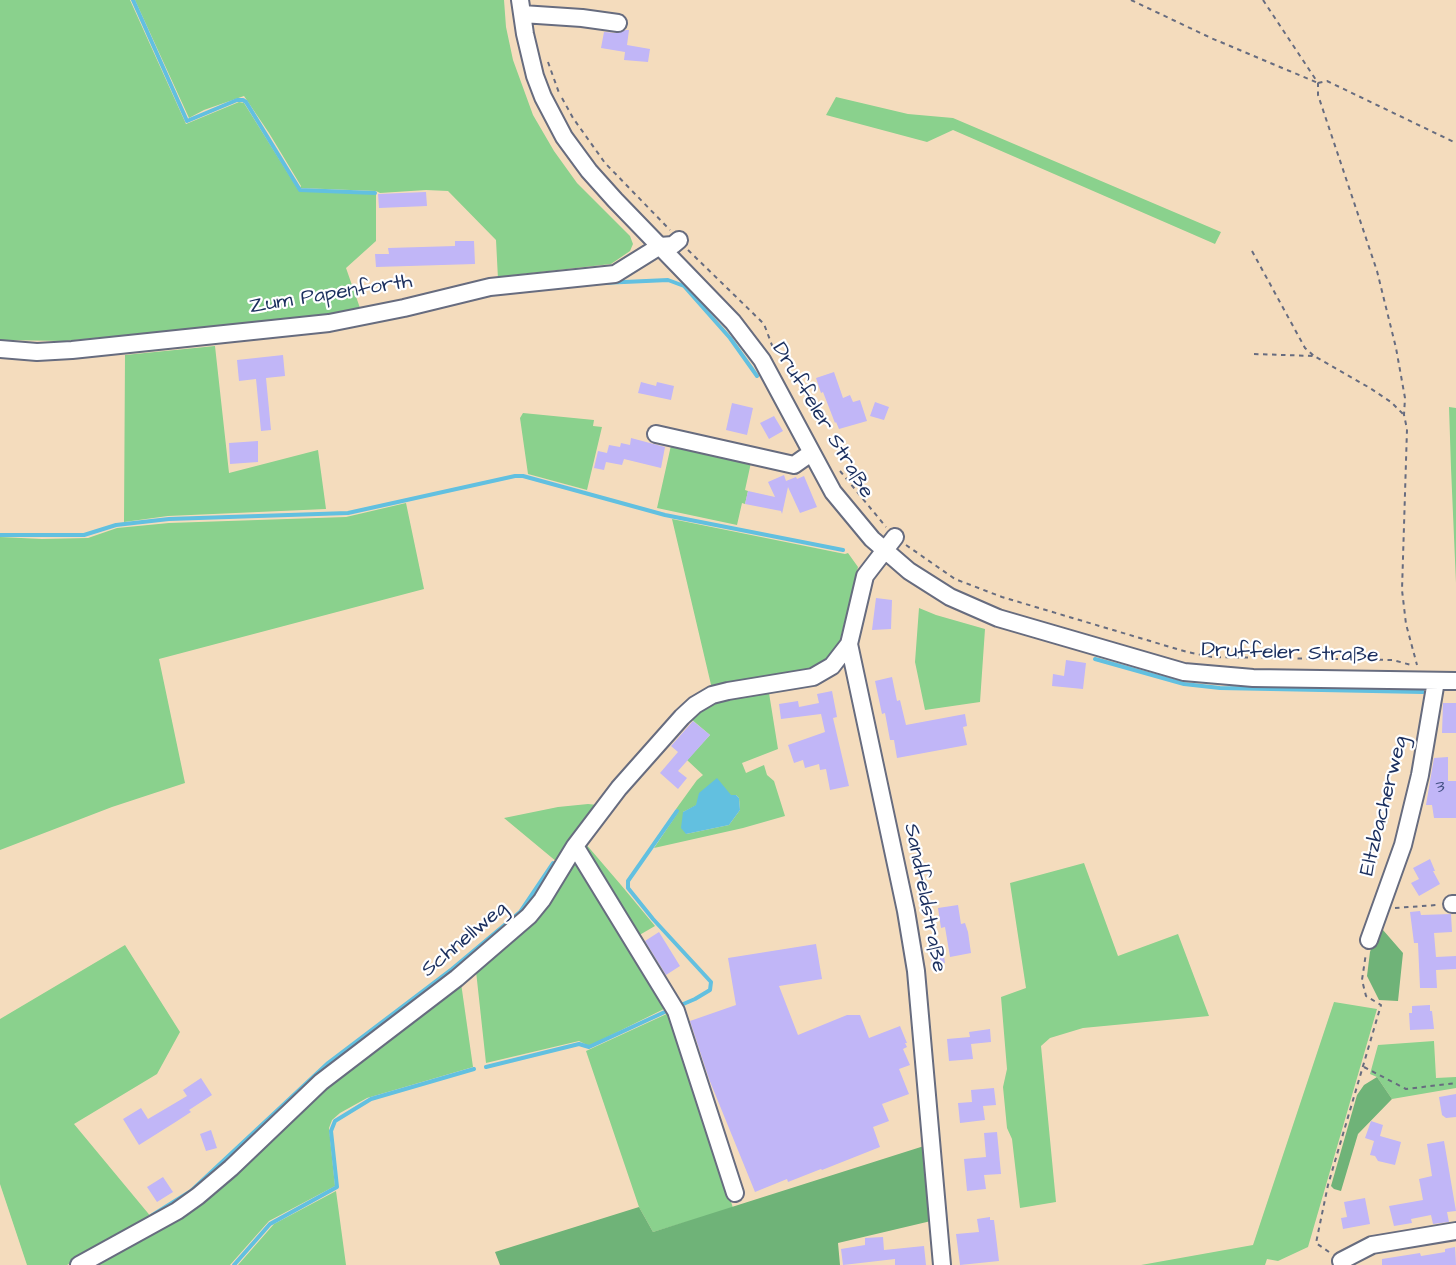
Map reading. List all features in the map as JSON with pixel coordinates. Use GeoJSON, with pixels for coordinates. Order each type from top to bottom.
{"type":"FeatureCollection","features":[{"type":"Feature","properties":{"kind":"street"},"geometry":{"type":"LineString","coordinates":[[521,7],[618,23]]}},
{"type":"Feature","properties":{"kind":"street","name":"Druffeler Straße"},"geometry":{"type":"LineString","coordinates":[[521,7],[535,76],[552,117],[564,136],[595,178],[733,322],[762,360],[833,492],[857,522],[884,551],[928,585],[998,618],[1184,672],[1253,678],[1456,681]]}},
{"type":"Feature","properties":{"kind":"street","name":"Zum Papenforth"},"geometry":{"type":"LineString","coordinates":[[0,349],[37,352],[72,350],[329,323],[490,287],[615,274],[660,246],[673,245],[679,240]]}},
{"type":"Feature","properties":{"kind":"street"},"geometry":{"type":"LineString","coordinates":[[656,434],[794,465],[811,453]]}},
{"type":"Feature","properties":{"kind":"street","name":"Sandfeldstraße"},"geometry":{"type":"LineString","coordinates":[[895,537],[865,576],[849,644],[906,911],[916,971],[942,1265]]}},
{"type":"Feature","properties":{"kind":"street","name":"Schnellweg"},"geometry":{"type":"LineString","coordinates":[[79,1265],[163,1220],[198,1196],[231,1168],[321,1082],[457,978],[529,916],[542,900],[575,846],[626,780],[695,705],[712,695],[728,691],[813,677],[832,666],[849,644]]}},
{"type":"Feature","properties":{"kind":"street","name":"Eltzbacherweg"},"geometry":{"type":"LineString","coordinates":[[1369,940],[1403,845],[1420,775],[1436,681]]}},
{"type":"Feature","properties":{"kind":"street"},"geometry":{"type":"LineString","coordinates":[[575,846],[676,1011],[735,1193]]}},
{"type":"Feature","properties":{"kind":"street"},"geometry":{"type":"LineString","coordinates":[[1341,1261],[1372,1245],[1456,1231]]}},
{"type":"Feature","properties":{"kind":"path"},"geometry":{"type":"LineString","coordinates":[[1131,0],[1211,38],[1318,83],[1327,81],[1456,143]]}},
{"type":"Feature","properties":{"kind":"path"},"geometry":{"type":"LineString","coordinates":[[834,467],[895,537],[955,579],[985,591],[1187,652],[1212,657],[1393,660],[1418,668],[1406,624],[1402,590],[1407,429],[1404,415],[1405,398],[1396,348],[1377,271],[1318,95],[1318,83],[1263,0]]}},
{"type":"Feature","properties":{"kind":"path"},"geometry":{"type":"LineString","coordinates":[[545,54],[559,93],[573,118],[605,163],[764,324],[776,356]]}},
{"type":"Feature","properties":{"kind":"path"},"geometry":{"type":"LineString","coordinates":[[1252,251],[1305,348],[1314,356],[1391,402],[1404,415]]}},
{"type":"Feature","properties":{"kind":"path"},"geometry":{"type":"LineString","coordinates":[[1254,354],[1314,356]]}},
{"type":"Feature","properties":{"kind":"path"},"geometry":{"type":"LineString","coordinates":[[1381,908],[1454,904]]}},
{"type":"Feature","properties":{"kind":"path"},"geometry":{"type":"LineString","coordinates":[[1341,1261],[1316,1244],[1328,1185],[1381,1005],[1366,996],[1362,980],[1363,966]]}},
{"type":"Feature","properties":{"kind":"path"},"geometry":{"type":"LineString","coordinates":[[1364,1066],[1406,1089],[1456,1083]]}},
{"type":"Feature","properties":{"kind":"green space"},"geometry":{"type":"Polygon","coordinates":[[[0,0],[130,0],[186,124],[239,102],[244,103],[299,191],[376,194],[376,241],[346,268],[360,308],[244,324],[64,341],[0,340],[0,0]]]}},
{"type":"Feature","properties":{"kind":"green space"},"geometry":{"type":"Polygon","coordinates":[[[135,0],[504,0],[506,27],[513,60],[533,115],[554,151],[577,183],[630,236],[633,244],[630,251],[611,264],[505,276],[498,279],[496,240],[448,191],[380,193],[300,188],[301,186],[269,133],[244,96],[204,110],[189,118],[135,0]]]}},
{"type":"Feature","properties":{"kind":"green space"},"geometry":{"type":"Polygon","coordinates":[[[836,97],[908,114],[953,118],[1221,232],[1215,244],[953,130],[927,142],[826,115],[836,97]]]}},
{"type":"Feature","properties":{"kind":"green space"},"geometry":{"type":"Polygon","coordinates":[[[215,346],[229,473],[318,450],[326,509],[168,516],[124,522],[125,355],[215,346]]]}},
{"type":"Feature","properties":{"kind":"green space"},"geometry":{"type":"Polygon","coordinates":[[[1449,407],[1456,408],[1456,583],[1451,468],[1449,407]]]}},
{"type":"Feature","properties":{"kind":"green space"},"geometry":{"type":"Polygon","coordinates":[[[523,413],[594,420],[593,426],[602,427],[587,490],[528,474],[520,418],[523,413]]]}},
{"type":"Feature","properties":{"kind":"green space"},"geometry":{"type":"Polygon","coordinates":[[[672,441],[752,458],[745,490],[748,491],[745,504],[742,503],[737,525],[657,508],[672,441]]]}},
{"type":"Feature","properties":{"kind":"green space"},"geometry":{"type":"Polygon","coordinates":[[[406,503],[424,589],[159,659],[185,783],[112,807],[0,850],[0,537],[88,538],[117,528],[169,523],[346,517],[406,503]]]}},
{"type":"Feature","properties":{"kind":"green space"},"geometry":{"type":"Polygon","coordinates":[[[672,519],[848,553],[858,567],[839,644],[825,663],[812,670],[712,689],[672,519]]]}},
{"type":"Feature","properties":{"kind":"green space"},"geometry":{"type":"Polygon","coordinates":[[[919,608],[985,629],[980,702],[925,710],[915,662],[919,608]]]}},
{"type":"Feature","properties":{"kind":"green space"},"geometry":{"type":"Polygon","coordinates":[[[769,693],[778,749],[742,763],[746,773],[764,765],[767,775],[774,781],[785,816],[654,848],[679,811],[676,809],[703,775],[687,760],[710,735],[691,719],[714,702],[769,693]],[[736,795],[697,805],[683,812],[686,834],[729,825],[740,810],[739,798],[736,795]]]}},
{"type":"Feature","properties":{"kind":"green space"},"geometry":{"type":"Polygon","coordinates":[[[598,805],[557,862],[504,818],[558,807],[598,805]]]}},
{"type":"Feature","properties":{"kind":"green space"},"geometry":{"type":"Polygon","coordinates":[[[585,843],[655,926],[636,937],[593,867],[585,843]]]}},
{"type":"Feature","properties":{"kind":"green space"},"geometry":{"type":"Polygon","coordinates":[[[575,859],[668,1007],[589,1046],[579,1041],[486,1063],[476,971],[575,859]]]}},
{"type":"Feature","properties":{"kind":"green space"},"geometry":{"type":"Polygon","coordinates":[[[1084,863],[1118,956],[1178,934],[1209,1016],[1083,1028],[1050,1038],[1041,1046],[1056,1202],[1020,1208],[1003,1087],[1007,1069],[1001,997],[1026,988],[1010,883],[1084,863]]]}},
{"type":"Feature","properties":{"kind":"green space"},"geometry":{"type":"Polygon","coordinates":[[[1378,928],[1383,930],[1403,953],[1398,1001],[1379,1000],[1367,976],[1370,952],[1378,928]]]}},
{"type":"Feature","properties":{"kind":"green space"},"geometry":{"type":"Polygon","coordinates":[[[125,945],[180,1032],[157,1074],[74,1124],[152,1218],[67,1265],[27,1265],[0,1184],[0,1019],[125,945]]]}},
{"type":"Feature","properties":{"kind":"green space"},"geometry":{"type":"Polygon","coordinates":[[[461,983],[473,1067],[367,1098],[340,1113],[332,1120],[329,1128],[335,1186],[269,1221],[230,1265],[95,1265],[311,1101],[461,983]]]}},
{"type":"Feature","properties":{"kind":"green space"},"geometry":{"type":"Polygon","coordinates":[[[1334,1002],[1377,1009],[1308,1247],[1278,1261],[1267,1259],[1265,1265],[1141,1265],[1253,1245],[1334,1002]]]}},
{"type":"Feature","properties":{"kind":"green space"},"geometry":{"type":"Polygon","coordinates":[[[671,1012],[733,1208],[653,1232],[639,1207],[586,1051],[671,1012]]]}},
{"type":"Feature","properties":{"kind":"green space"},"geometry":{"type":"Polygon","coordinates":[[[1434,1041],[1436,1078],[1456,1077],[1456,1088],[1392,1099],[1377,1077],[1370,1074],[1378,1045],[1434,1041]]]}},
{"type":"Feature","properties":{"kind":"green space"},"geometry":{"type":"Polygon","coordinates":[[[1377,1077],[1392,1099],[1358,1134],[1341,1191],[1334,1189],[1331,1186],[1357,1095],[1364,1085],[1377,1077]]]}},
{"type":"Feature","properties":{"kind":"green space"},"geometry":{"type":"Polygon","coordinates":[[[924,1146],[931,1221],[838,1243],[840,1265],[500,1265],[495,1252],[639,1207],[653,1232],[924,1146]]]}},
{"type":"Feature","properties":{"kind":"green space"},"geometry":{"type":"Polygon","coordinates":[[[336,1191],[346,1265],[238,1265],[274,1224],[336,1191]]]}},
{"type":"Feature","properties":{"kind":"water"},"geometry":{"type":"Polygon","coordinates":[[[717,778],[731,795],[739,798],[740,810],[729,825],[686,834],[681,828],[683,812],[696,805],[699,793],[717,778]]]}},
{"type":"Feature","properties":{"kind":"building"},"geometry":{"type":"Polygon","coordinates":[[[629,30],[627,45],[650,49],[648,62],[624,60],[625,52],[601,48],[604,32],[617,33],[629,30]]]}},
{"type":"Feature","properties":{"kind":"building"},"geometry":{"type":"Polygon","coordinates":[[[426,192],[427,206],[379,208],[378,194],[426,192]]]}},
{"type":"Feature","properties":{"kind":"building"},"geometry":{"type":"Polygon","coordinates":[[[455,241],[474,241],[475,264],[376,267],[375,254],[389,254],[388,248],[455,246],[455,241]]]}},
{"type":"Feature","properties":{"kind":"building"},"geometry":{"type":"Polygon","coordinates":[[[283,355],[285,376],[266,378],[271,430],[261,431],[256,379],[239,381],[237,360],[283,355]]]}},
{"type":"Feature","properties":{"kind":"building"},"geometry":{"type":"Polygon","coordinates":[[[834,372],[843,398],[850,395],[853,402],[860,400],[867,421],[839,429],[816,378],[834,372]]]}},
{"type":"Feature","properties":{"kind":"building"},"geometry":{"type":"Polygon","coordinates":[[[641,382],[656,386],[657,382],[674,386],[671,400],[638,393],[641,382]]]}},
{"type":"Feature","properties":{"kind":"building"},"geometry":{"type":"Polygon","coordinates":[[[875,402],[889,407],[884,420],[870,416],[875,402]]]}},
{"type":"Feature","properties":{"kind":"building"},"geometry":{"type":"Polygon","coordinates":[[[732,403],[753,408],[747,435],[726,430],[732,403]]]}},
{"type":"Feature","properties":{"kind":"building"},"geometry":{"type":"Polygon","coordinates":[[[774,416],[783,431],[769,439],[760,423],[774,416]]]}},
{"type":"Feature","properties":{"kind":"building"},"geometry":{"type":"Polygon","coordinates":[[[631,438],[665,447],[661,468],[624,459],[622,465],[606,462],[604,470],[594,468],[598,451],[607,453],[609,445],[620,447],[621,443],[630,445],[631,438]]]}},
{"type":"Feature","properties":{"kind":"building"},"geometry":{"type":"Polygon","coordinates":[[[258,441],[258,462],[230,464],[229,443],[258,441]]]}},
{"type":"Feature","properties":{"kind":"building"},"geometry":{"type":"Polygon","coordinates":[[[784,475],[786,481],[804,476],[817,507],[800,513],[788,487],[782,514],[781,511],[745,504],[748,491],[775,497],[768,482],[784,475]]]}},
{"type":"Feature","properties":{"kind":"building"},"geometry":{"type":"Polygon","coordinates":[[[876,598],[892,600],[891,629],[872,630],[876,598]]]}},
{"type":"Feature","properties":{"kind":"building"},"geometry":{"type":"Polygon","coordinates":[[[1066,660],[1086,663],[1083,689],[1052,686],[1053,674],[1064,676],[1066,660]]]}},
{"type":"Feature","properties":{"kind":"building"},"geometry":{"type":"Polygon","coordinates":[[[892,677],[897,701],[900,700],[906,725],[965,714],[967,726],[963,727],[967,745],[897,758],[894,740],[890,740],[885,713],[882,714],[875,681],[892,677]]]}},
{"type":"Feature","properties":{"kind":"building"},"geometry":{"type":"Polygon","coordinates":[[[832,691],[837,717],[833,718],[849,786],[830,790],[826,769],[820,770],[819,764],[805,768],[803,760],[794,763],[788,745],[825,732],[821,714],[781,719],[779,704],[798,701],[799,707],[819,703],[817,694],[832,691]]]}},
{"type":"Feature","properties":{"kind":"building"},"geometry":{"type":"Polygon","coordinates":[[[1443,703],[1456,703],[1456,733],[1442,733],[1443,703]]]}},
{"type":"Feature","properties":{"kind":"building"},"geometry":{"type":"Polygon","coordinates":[[[693,721],[710,735],[678,771],[687,778],[678,789],[660,773],[678,752],[671,746],[693,721]]]}},
{"type":"Feature","properties":{"kind":"building"},"geometry":{"type":"Polygon","coordinates":[[[1448,757],[1448,781],[1456,781],[1456,818],[1434,818],[1432,805],[1426,805],[1434,758],[1448,757]]]}},
{"type":"Feature","properties":{"kind":"building"},"geometry":{"type":"Polygon","coordinates":[[[1430,859],[1440,884],[1419,896],[1411,883],[1419,879],[1413,868],[1430,859]]]}},
{"type":"Feature","properties":{"kind":"building"},"geometry":{"type":"Polygon","coordinates":[[[958,905],[961,924],[965,923],[968,932],[971,953],[950,957],[945,927],[941,928],[938,908],[958,905]]]}},
{"type":"Feature","properties":{"kind":"building"},"geometry":{"type":"Polygon","coordinates":[[[1420,911],[1421,915],[1451,914],[1452,932],[1434,933],[1436,957],[1456,956],[1456,969],[1436,970],[1437,988],[1420,988],[1418,943],[1414,943],[1410,912],[1420,911]]]}},
{"type":"Feature","properties":{"kind":"building"},"geometry":{"type":"Polygon","coordinates":[[[659,932],[680,966],[666,975],[645,941],[659,932]]]}},
{"type":"Feature","properties":{"kind":"building"},"geometry":{"type":"Polygon","coordinates":[[[816,944],[822,979],[779,986],[798,1035],[847,1015],[860,1015],[869,1038],[900,1026],[907,1043],[905,1043],[907,1047],[903,1049],[910,1065],[899,1069],[909,1094],[882,1104],[889,1121],[873,1127],[880,1147],[822,1170],[788,1182],[787,1179],[755,1192],[709,1079],[690,1021],[736,1005],[728,958],[816,944]]]}},
{"type":"Feature","properties":{"kind":"building"},"geometry":{"type":"Polygon","coordinates":[[[943,949],[945,963],[932,965],[930,951],[943,949]]]}},
{"type":"Feature","properties":{"kind":"building"},"geometry":{"type":"Polygon","coordinates":[[[1430,1005],[1434,1029],[1410,1030],[1409,1013],[1412,1013],[1412,1006],[1430,1005]]]}},
{"type":"Feature","properties":{"kind":"building"},"geometry":{"type":"Polygon","coordinates":[[[990,1029],[991,1042],[971,1044],[973,1059],[949,1061],[947,1039],[970,1037],[969,1032],[990,1029]]]}},
{"type":"Feature","properties":{"kind":"building"},"geometry":{"type":"Polygon","coordinates":[[[201,1078],[212,1095],[189,1110],[191,1112],[139,1145],[123,1119],[141,1108],[148,1119],[187,1096],[183,1090],[201,1078]]]}},
{"type":"Feature","properties":{"kind":"building"},"geometry":{"type":"Polygon","coordinates":[[[994,1088],[996,1105],[983,1106],[985,1120],[960,1123],[958,1103],[972,1102],[971,1090],[994,1088]]]}},
{"type":"Feature","properties":{"kind":"building"},"geometry":{"type":"Polygon","coordinates":[[[1456,1094],[1456,1117],[1446,1118],[1442,1115],[1439,1097],[1456,1094]]]}},
{"type":"Feature","properties":{"kind":"building"},"geometry":{"type":"Polygon","coordinates":[[[1371,1121],[1383,1125],[1380,1136],[1401,1142],[1395,1165],[1378,1161],[1375,1156],[1370,1155],[1374,1141],[1365,1138],[1371,1121]]]}},
{"type":"Feature","properties":{"kind":"building"},"geometry":{"type":"Polygon","coordinates":[[[211,1130],[217,1148],[206,1151],[200,1134],[211,1130]]]}},
{"type":"Feature","properties":{"kind":"building"},"geometry":{"type":"Polygon","coordinates":[[[997,1132],[1001,1174],[984,1175],[986,1189],[967,1191],[964,1159],[986,1157],[984,1133],[997,1132]]]}},
{"type":"Feature","properties":{"kind":"building"},"geometry":{"type":"Polygon","coordinates":[[[1444,1141],[1456,1211],[1447,1212],[1449,1222],[1433,1224],[1431,1215],[1411,1219],[1412,1223],[1394,1226],[1389,1206],[1423,1200],[1419,1179],[1432,1176],[1427,1144],[1444,1141]]]}},
{"type":"Feature","properties":{"kind":"building"},"geometry":{"type":"Polygon","coordinates":[[[163,1177],[173,1192],[157,1202],[147,1187],[163,1177]]]}},
{"type":"Feature","properties":{"kind":"building"},"geometry":{"type":"Polygon","coordinates":[[[1365,1198],[1370,1224],[1343,1229],[1341,1218],[1347,1217],[1344,1202],[1365,1198]]]}},
{"type":"Feature","properties":{"kind":"building"},"geometry":{"type":"Polygon","coordinates":[[[990,1217],[990,1220],[994,1220],[999,1261],[960,1265],[956,1234],[979,1232],[977,1219],[990,1217]]]}},
{"type":"Feature","properties":{"kind":"building"},"geometry":{"type":"Polygon","coordinates":[[[883,1237],[884,1250],[924,1246],[926,1265],[895,1265],[895,1259],[843,1265],[841,1249],[865,1245],[865,1238],[883,1237]]]}},
{"type":"Feature","properties":{"kind":"building"},"geometry":{"type":"Polygon","coordinates":[[[1455,1247],[1456,1265],[1382,1265],[1382,1259],[1420,1253],[1421,1256],[1445,1252],[1445,1249],[1455,1247]]]}},
{"type":"Feature","properties":{"kind":"waterway"},"geometry":{"type":"LineString","coordinates":[[133,0],[187,121],[237,100],[243,100],[300,190],[375,193]]}},
{"type":"Feature","properties":{"kind":"waterway"},"geometry":{"type":"LineString","coordinates":[[602,283],[668,280],[684,286],[730,338],[757,376]]}},
{"type":"Feature","properties":{"kind":"waterway"},"geometry":{"type":"LineString","coordinates":[[0,535],[84,535],[116,525],[169,519],[348,513],[523,476],[665,515],[843,550]]}},
{"type":"Feature","properties":{"kind":"waterway"},"geometry":{"type":"LineString","coordinates":[[1095,659],[1184,684],[1220,688],[1423,692]]}},
{"type":"Feature","properties":{"kind":"waterway"},"geometry":{"type":"LineString","coordinates":[[677,811],[628,881],[628,888],[711,982],[710,990],[681,1005]]}},
{"type":"Feature","properties":{"kind":"waterway"},"geometry":{"type":"LineString","coordinates":[[151,1216],[191,1191],[328,1063],[452,969],[520,912],[553,863]]}},
{"type":"Feature","properties":{"kind":"waterway"},"geometry":{"type":"LineString","coordinates":[[486,1067],[579,1044],[589,1047],[669,1010]]}},
{"type":"Feature","properties":{"kind":"waterway"},"geometry":{"type":"LineString","coordinates":[[234,1265],[270,1224],[337,1187],[331,1131],[335,1121],[371,1099],[474,1069]]}}]}
